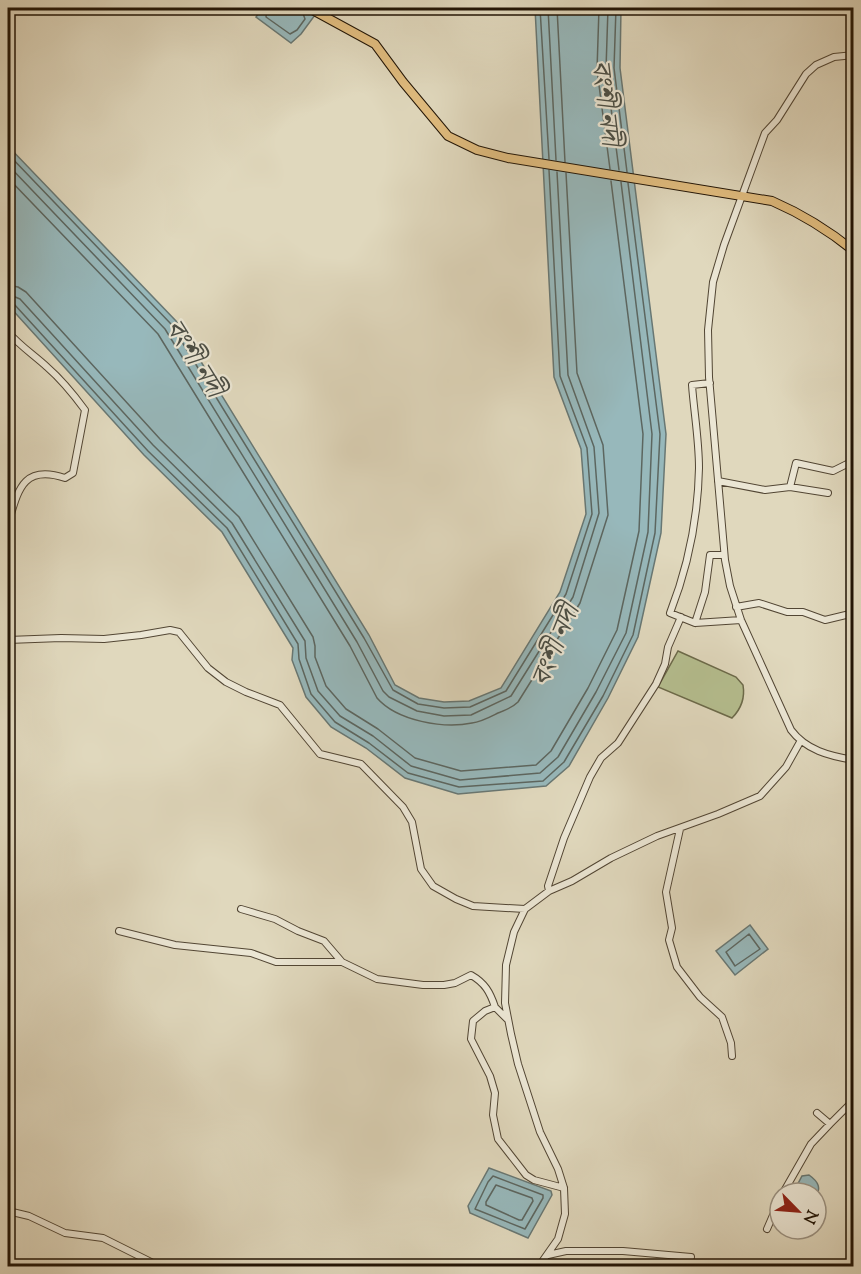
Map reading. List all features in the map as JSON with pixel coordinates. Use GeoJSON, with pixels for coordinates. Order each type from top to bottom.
{"type":"FeatureCollection","features":[{"type":"Feature","properties":{"kind":"main road"},"geometry":{"type":"LineString","coordinates":[[309,8],[375,44],[448,136],[477,150],[508,158],[742,198],[772,201],[796,211],[826,229],[854,251]]}},
{"type":"Feature","properties":{"kind":"street"},"geometry":{"type":"LineString","coordinates":[[854,56],[834,57],[816,65],[806,74],[777,120],[765,134],[724,245],[713,282],[708,330],[724,555],[736,607],[788,725],[800,742],[837,757],[854,760]]}},
{"type":"Feature","properties":{"kind":"street"},"geometry":{"type":"LineString","coordinates":[[8,332],[20,347],[47,367],[70,390],[85,410],[73,473],[65,478],[49,474],[27,479],[18,488],[8,524]]}},
{"type":"Feature","properties":{"kind":"street"},"geometry":{"type":"LineString","coordinates":[[710,383],[692,385],[699,466],[688,555],[682,582],[670,613],[695,623],[741,620]]}},
{"type":"Feature","properties":{"kind":"street"},"geometry":{"type":"LineString","coordinates":[[790,487],[796,463],[833,471],[848,464],[854,465]]}},
{"type":"Feature","properties":{"kind":"street"},"geometry":{"type":"LineString","coordinates":[[718,481],[765,490],[790,487],[828,493]]}},
{"type":"Feature","properties":{"kind":"street"},"geometry":{"type":"LineString","coordinates":[[695,623],[705,592],[710,555],[724,555]]}},
{"type":"Feature","properties":{"kind":"street"},"geometry":{"type":"LineString","coordinates":[[736,607],[759,603],[787,612],[803,612],[825,620],[854,613]]}},
{"type":"Feature","properties":{"kind":"street"},"geometry":{"type":"LineString","coordinates":[[549,891],[548,886],[564,838],[590,777],[601,758],[618,743],[656,684],[681,617]]}},
{"type":"Feature","properties":{"kind":"street"},"geometry":{"type":"LineString","coordinates":[[8,640],[104,639],[141,636],[170,630],[179,632],[208,668],[226,682],[280,705],[320,754],[361,764],[403,807],[412,822],[421,869],[433,886],[473,906],[525,909]]}},
{"type":"Feature","properties":{"kind":"street"},"geometry":{"type":"LineString","coordinates":[[542,1266],[558,1239],[565,1214],[564,1188],[558,1169],[537,1124],[518,1064],[505,1003],[506,965],[514,932],[525,909],[549,891],[572,881],[611,858],[657,836],[680,829],[760,796],[786,767],[800,742]]}},
{"type":"Feature","properties":{"kind":"street"},"geometry":{"type":"LineString","coordinates":[[680,829],[666,892],[672,928],[669,940],[677,967],[700,997],[722,1017],[731,1043],[732,1056]]}},
{"type":"Feature","properties":{"kind":"street"},"geometry":{"type":"LineString","coordinates":[[241,909],[275,919],[298,932],[324,941],[342,962],[377,979],[423,985],[455,983],[471,975],[490,992],[495,1007],[508,1021]]}},
{"type":"Feature","properties":{"kind":"street"},"geometry":{"type":"LineString","coordinates":[[119,931],[175,945],[251,953],[276,962],[342,962]]}},
{"type":"Feature","properties":{"kind":"street"},"geometry":{"type":"LineString","coordinates":[[495,1007],[485,1011],[473,1022],[471,1039],[490,1076],[495,1093],[493,1115],[498,1139],[526,1175],[534,1180],[564,1188]]}},
{"type":"Feature","properties":{"kind":"street"},"geometry":{"type":"LineString","coordinates":[[850,1008],[854,1017]]}},
{"type":"Feature","properties":{"kind":"street"},"geometry":{"type":"LineString","coordinates":[[790,1181],[811,1144],[854,1100]]}},
{"type":"Feature","properties":{"kind":"street"},"geometry":{"type":"LineString","coordinates":[[817,1113],[830,1124]]}},
{"type":"Feature","properties":{"kind":"street"},"geometry":{"type":"LineString","coordinates":[[8,1211],[29,1216],[64,1233],[103,1238],[159,1266]]}},
{"type":"Feature","properties":{"kind":"street"},"geometry":{"type":"LineString","coordinates":[[548,1255],[566,1251],[623,1251],[691,1257]]}},
{"type":"Feature","properties":{"kind":"green space"},"geometry":{"type":"Polygon","coordinates":[[[678,651],[736,677],[743,685],[742,703],[732,718],[658,687],[678,651]]]}},
{"type":"Feature","properties":{"kind":"water"},"geometry":{"type":"Polygon","coordinates":[[[262,8],[302,8],[315,15],[291,43],[256,17],[262,8]]]}},
{"type":"Feature","properties":{"kind":"water","name":"বংশী নদী"},"geometry":{"type":"Polygon","coordinates":[[[535,8],[621,8],[620,68],[666,434],[661,533],[638,637],[608,698],[569,766],[546,786],[458,794],[405,778],[366,748],[331,727],[306,697],[292,660],[293,648],[222,532],[144,455],[8,305],[8,146],[176,321],[369,635],[395,685],[419,698],[444,702],[469,701],[501,688],[560,592],[586,514],[581,449],[554,377],[535,8]]]}},
{"type":"Feature","properties":{"kind":"water"},"geometry":{"type":"Polygon","coordinates":[[[750,925],[768,949],[735,975],[716,951],[750,925]]]}},
{"type":"Feature","properties":{"kind":"water"},"geometry":{"type":"Polygon","coordinates":[[[489,1168],[551,1191],[552,1195],[528,1238],[470,1213],[468,1206],[489,1168]]]}},
{"type":"Feature","properties":{"kind":"water"},"geometry":{"type":"Polygon","coordinates":[[[809,1175],[816,1181],[799,1181],[802,1176],[809,1175]]]}}]}
